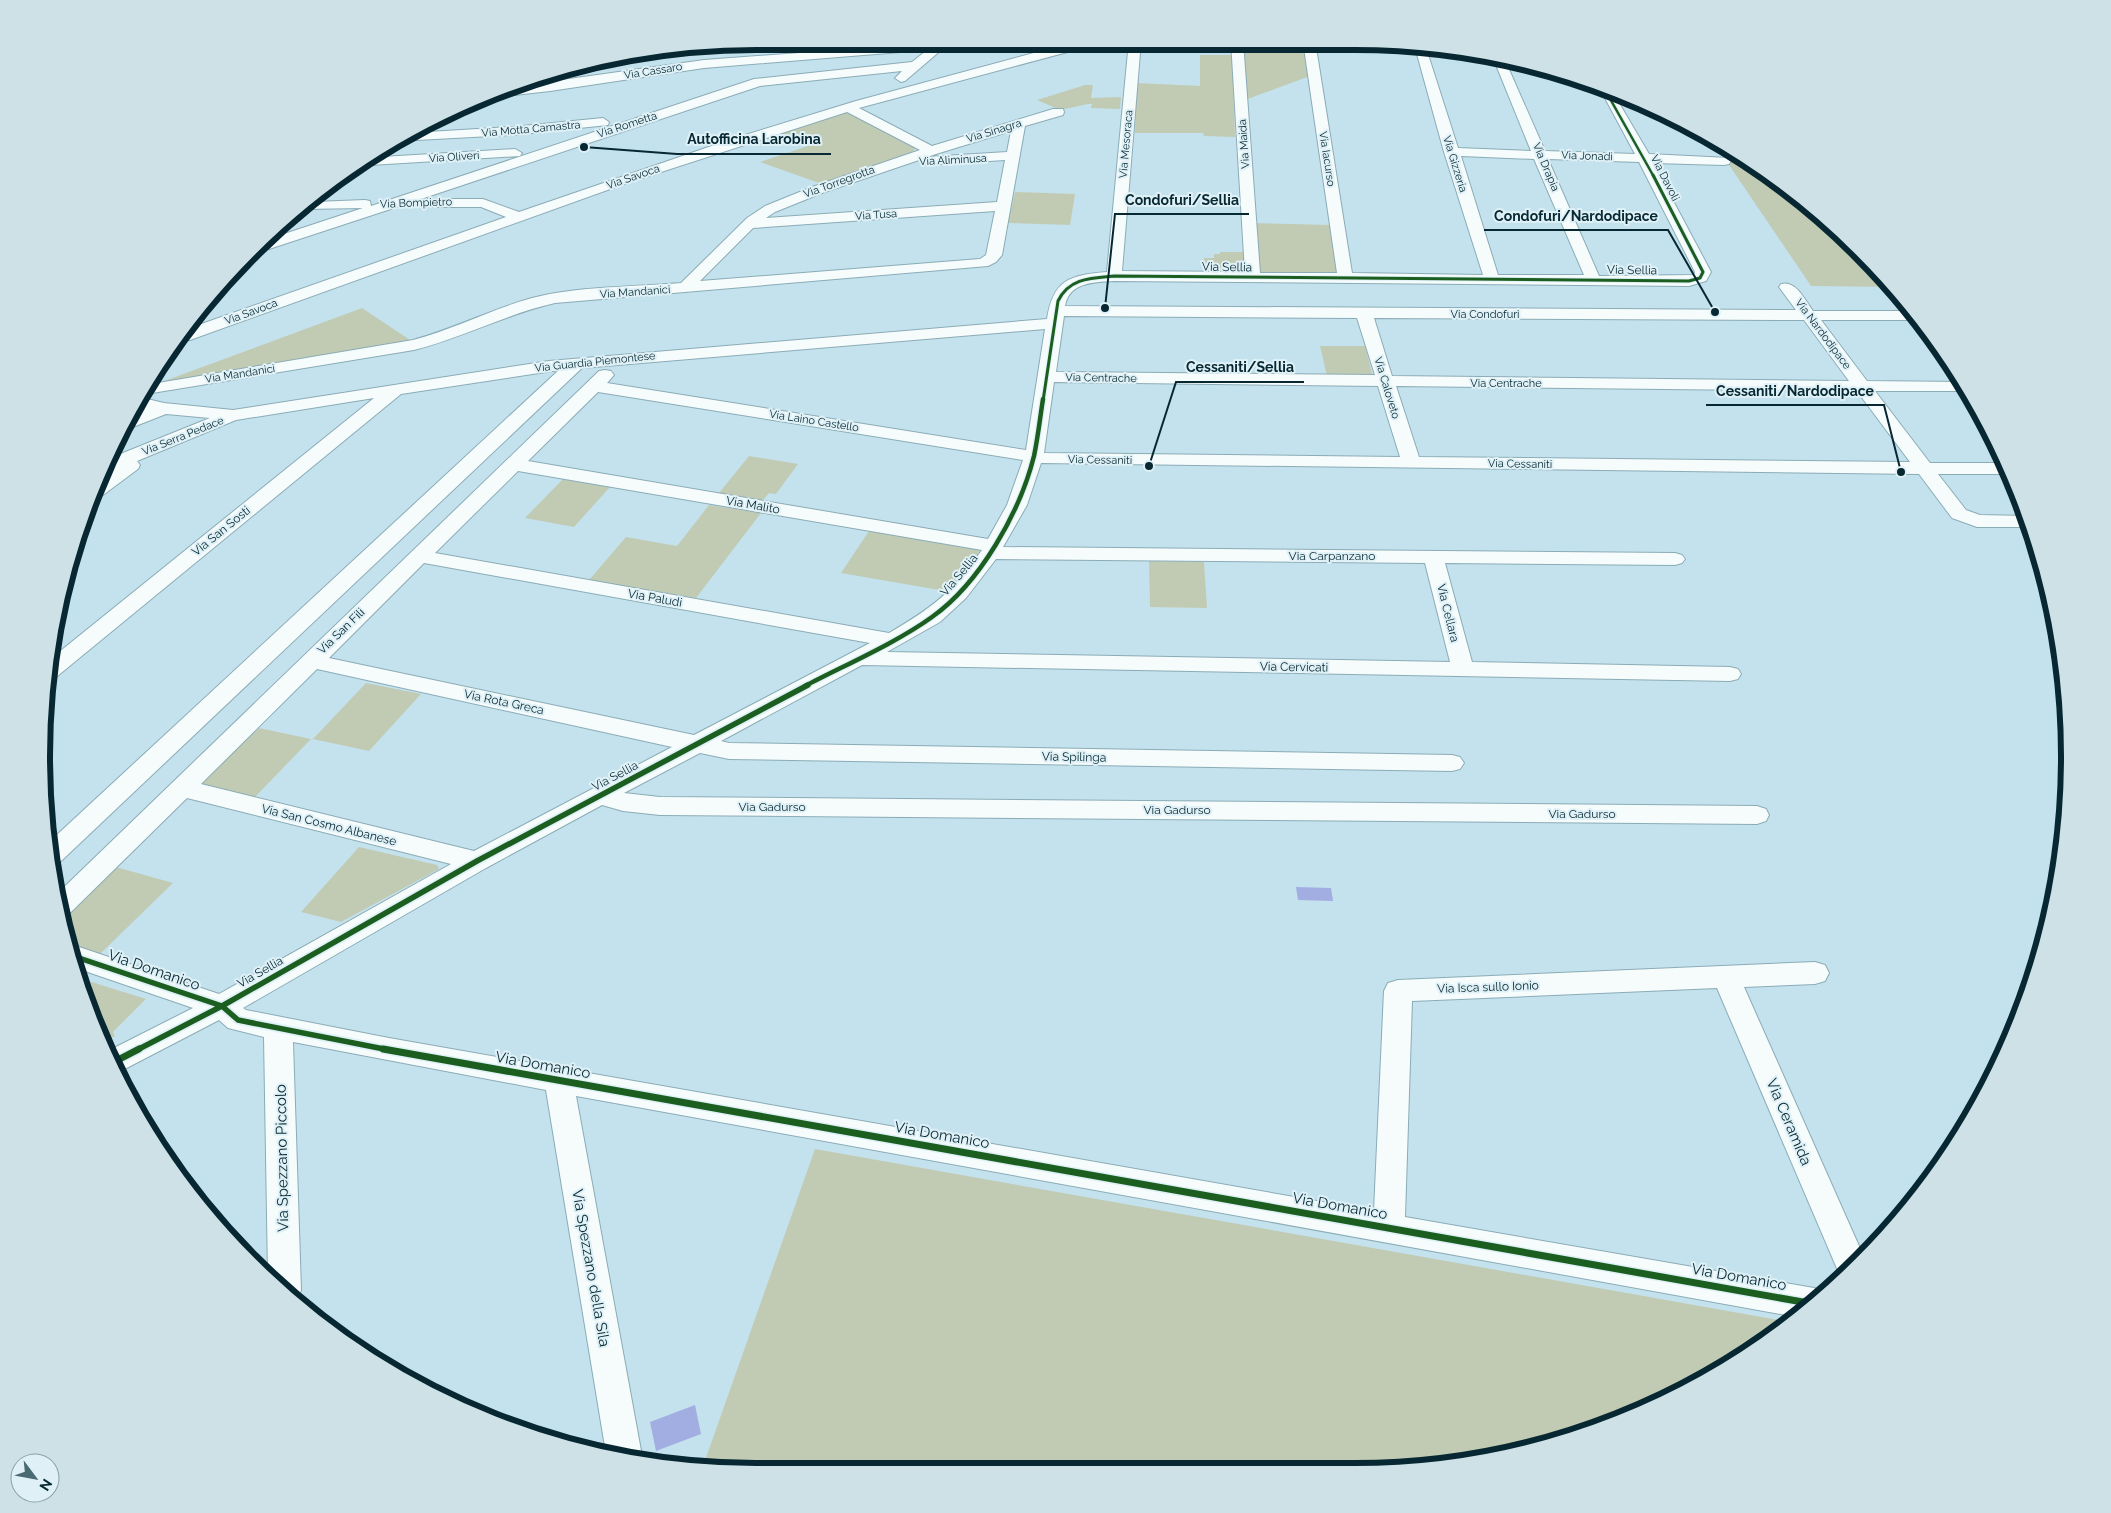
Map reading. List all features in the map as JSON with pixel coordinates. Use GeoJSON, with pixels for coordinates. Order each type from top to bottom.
{"type":"FeatureCollection","features":[{"type":"Feature","properties":{"kind":"street","name":"Via Cassaro"},"geometry":{"type":"LineString","coordinates":[[520,90],[562,86],[698,64],[855,50]]}},
{"type":"Feature","properties":{"kind":"street"},"geometry":{"type":"LineString","coordinates":[[879,89],[891,68],[907,50]]}},
{"type":"Feature","properties":{"kind":"street"},"geometry":{"type":"LineString","coordinates":[[879,89],[935,50]]}},
{"type":"Feature","properties":{"kind":"street","name":"Via Savoca"},"geometry":{"type":"LineString","coordinates":[[191,334],[686,158],[854,106],[879,89],[1062,50]]}},
{"type":"Feature","properties":{"kind":"street","name":"Via Mesoraca"},"geometry":{"type":"LineString","coordinates":[[1114,276],[1134,50]]}},
{"type":"Feature","properties":{"kind":"street","name":"Via Maida"},"geometry":{"type":"LineString","coordinates":[[1238,50],[1253,278]]}},
{"type":"Feature","properties":{"kind":"street","name":"Via Iacurso"},"geometry":{"type":"LineString","coordinates":[[1309,50],[1346,277]]}},
{"type":"Feature","properties":{"kind":"street","name":"Via Gizzeria"},"geometry":{"type":"LineString","coordinates":[[1422,54],[1492,279]]}},
{"type":"Feature","properties":{"kind":"street"},"geometry":{"type":"LineString","coordinates":[[654,59],[698,64]]}},
{"type":"Feature","properties":{"kind":"street","name":"Via Rometta"},"geometry":{"type":"LineString","coordinates":[[271,244],[766,80],[913,66]]}},
{"type":"Feature","properties":{"kind":"street","name":"Via Drapia"},"geometry":{"type":"LineString","coordinates":[[1501,66],[1593,279]]}},
{"type":"Feature","properties":{"kind":"street","name":"Via Davoli"},"geometry":{"type":"LineString","coordinates":[[1610,98],[1644,158],[1702,272],[1700,278]]}},
{"type":"Feature","properties":{"kind":"street"},"geometry":{"type":"LineString","coordinates":[[854,106],[931,151]]}},
{"type":"Feature","properties":{"kind":"street","name":"Via Sinagra"},"geometry":{"type":"LineString","coordinates":[[931,151],[1058,112]]}},
{"type":"Feature","properties":{"kind":"street","name":"Via Motta Camastra"},"geometry":{"type":"LineString","coordinates":[[418,137],[555,128],[659,114]]}},
{"type":"Feature","properties":{"kind":"street","name":"Via Mandanici"},"geometry":{"type":"LineString","coordinates":[[153,389],[419,344],[540,301],[567,297],[983,263],[991,260],[994,255],[1012,156],[1020,124]]}},
{"type":"Feature","properties":{"kind":"street","name":"Via Oliveri"},"geometry":{"type":"LineString","coordinates":[[376,162],[550,150]]}},
{"type":"Feature","properties":{"kind":"street","name":"Via Torregrotta"},"geometry":{"type":"LineString","coordinates":[[686,288],[748,224],[762,213],[781,204],[931,151]]}},
{"type":"Feature","properties":{"kind":"street","name":"Via Jonadi"},"geometry":{"type":"LineString","coordinates":[[1451,152],[1724,161]]}},
{"type":"Feature","properties":{"kind":"street","name":"Via Aliminusa"},"geometry":{"type":"LineString","coordinates":[[895,163],[1012,156]]}},
{"type":"Feature","properties":{"kind":"street","name":"Via Bompietro"},"geometry":{"type":"LineString","coordinates":[[314,206],[478,202],[494,206],[520,217]]}},
{"type":"Feature","properties":{"kind":"street","name":"Via Tusa"},"geometry":{"type":"LineString","coordinates":[[748,224],[1003,206]]}},
{"type":"Feature","properties":{"kind":"street","name":"Via Sellia"},"geometry":{"type":"LineString","coordinates":[[119,1060],[222,1006],[477,861],[892,640],[950,603],[969,582],[992,550],[1019,500],[1034,456],[1060,293],[1071,284],[1086,279],[1114,276],[1689,281],[1700,278]]}},
{"type":"Feature","properties":{"kind":"street","name":"Via Nardodipace"},"geometry":{"type":"LineString","coordinates":[[1787,287],[1956,512],[1966,518],[1985,522],[2021,522]]}},
{"type":"Feature","properties":{"kind":"street","name":"Via Condofuri"},"geometry":{"type":"LineString","coordinates":[[1055,317],[1364,313],[1907,316]]}},
{"type":"Feature","properties":{"kind":"street","name":"Via Caloveto"},"geometry":{"type":"LineString","coordinates":[[1364,313],[1411,463]]}},
{"type":"Feature","properties":{"kind":"street","name":"Via Guardia Piemontese"},"geometry":{"type":"LineString","coordinates":[[144,404],[164,408],[233,415],[520,370],[1055,317]]}},
{"type":"Feature","properties":{"kind":"street","name":"Via San Fili"},"geometry":{"type":"LineString","coordinates":[[65,901],[622,359]]}},
{"type":"Feature","properties":{"kind":"street"},"geometry":{"type":"LineString","coordinates":[[56,850],[576,364]]}},
{"type":"Feature","properties":{"kind":"street","name":"Via Centrache"},"geometry":{"type":"LineString","coordinates":[[1047,377],[1956,387]]}},
{"type":"Feature","properties":{"kind":"street","name":"Via Laino Castello"},"geometry":{"type":"LineString","coordinates":[[593,386],[1034,456]]}},
{"type":"Feature","properties":{"kind":"street","name":"Via San Sosti"},"geometry":{"type":"LineString","coordinates":[[56,666],[395,390]]}},
{"type":"Feature","properties":{"kind":"street"},"geometry":{"type":"LineString","coordinates":[[137,418],[164,408]]}},
{"type":"Feature","properties":{"kind":"street","name":"Via Serra Pedace"},"geometry":{"type":"LineString","coordinates":[[114,463],[233,415]]}},
{"type":"Feature","properties":{"kind":"street"},"geometry":{"type":"LineString","coordinates":[[105,484],[151,449]]}},
{"type":"Feature","properties":{"kind":"street","name":"Via Cessaniti"},"geometry":{"type":"LineString","coordinates":[[1034,456],[1049,459],[1999,469]]}},
{"type":"Feature","properties":{"kind":"street","name":"Via Malito"},"geometry":{"type":"LineString","coordinates":[[512,464],[992,550]]}},
{"type":"Feature","properties":{"kind":"street","name":"Via Carpanzano"},"geometry":{"type":"LineString","coordinates":[[992,550],[1675,559]]}},
{"type":"Feature","properties":{"kind":"street","name":"Via Paludi"},"geometry":{"type":"LineString","coordinates":[[418,556],[892,640]]}},
{"type":"Feature","properties":{"kind":"street","name":"Via Cellara"},"geometry":{"type":"LineString","coordinates":[[1433,556],[1463,670]]}},
{"type":"Feature","properties":{"kind":"street","name":"Via Cervicati"},"geometry":{"type":"LineString","coordinates":[[858,658],[1730,674]]}},
{"type":"Feature","properties":{"kind":"street","name":"Via Rota Greca"},"geometry":{"type":"LineString","coordinates":[[310,661],[697,744]]}},
{"type":"Feature","properties":{"kind":"street","name":"Via Spilinga"},"geometry":{"type":"LineString","coordinates":[[697,744],[722,750],[747,752],[1452,763]]}},
{"type":"Feature","properties":{"kind":"street","name":"Via San Cosmo Albanese"},"geometry":{"type":"LineString","coordinates":[[182,788],[477,861]]}},
{"type":"Feature","properties":{"kind":"street","name":"Via Gadurso"},"geometry":{"type":"LineString","coordinates":[[599,796],[623,802],[660,806],[1757,815]]}},
{"type":"Feature","properties":{"kind":"street","name":"Via Domanico"},"geometry":{"type":"LineString","coordinates":[[80,958],[222,1006],[238,1020],[389,1050],[1803,1302]]}},
{"type":"Feature","properties":{"kind":"street","name":"Via Isca sullo Ionio"},"geometry":{"type":"LineString","coordinates":[[1389,1228],[1398,991],[1815,973]]}},
{"type":"Feature","properties":{"kind":"street","name":"Via Ceramida"},"geometry":{"type":"LineString","coordinates":[[1726,977],[1849,1261]]}},
{"type":"Feature","properties":{"kind":"street","name":"Via Spezzano Piccolo"},"geometry":{"type":"LineString","coordinates":[[278,1027],[285,1282]]}},
{"type":"Feature","properties":{"kind":"street","name":"Via Spezzano della Sila"},"geometry":{"type":"LineString","coordinates":[[559,1080],[623,1450]]}},
{"type":"Feature","properties":{"kind":"green space"},"geometry":{"type":"Polygon","coordinates":[[[1241,50],[1306,50],[1310,76],[1245,100],[1241,50]]]}},
{"type":"Feature","properties":{"kind":"green space"},"geometry":{"type":"Polygon","coordinates":[[[1200,55],[1232,55],[1235,137],[1204,136],[1203,133],[1135,133],[1137,83],[1200,86],[1200,55]]]}},
{"type":"Feature","properties":{"kind":"green space"},"geometry":{"type":"Polygon","coordinates":[[[1085,85],[1093,85],[1091,98],[1121,97],[1120,109],[1091,108],[1092,104],[1088,104],[1060,110],[1037,100],[1085,85]]]}},
{"type":"Feature","properties":{"kind":"green space"},"geometry":{"type":"Polygon","coordinates":[[[846,111],[914,146],[915,149],[911,153],[822,184],[760,162],[811,145],[778,132],[846,111]]]}},
{"type":"Feature","properties":{"kind":"green space"},"geometry":{"type":"Polygon","coordinates":[[[1722,153],[1785,196],[1820,225],[1882,287],[1811,286],[1722,153]]]}},
{"type":"Feature","properties":{"kind":"green space"},"geometry":{"type":"Polygon","coordinates":[[[1015,192],[1075,194],[1070,225],[1008,223],[1015,192]]]}},
{"type":"Feature","properties":{"kind":"green space"},"geometry":{"type":"Polygon","coordinates":[[[1253,223],[1331,225],[1341,275],[1259,274],[1253,223]]]}},
{"type":"Feature","properties":{"kind":"green space"},"geometry":{"type":"Polygon","coordinates":[[[1220,252],[1243,252],[1245,274],[1205,273],[1204,258],[1214,258],[1214,254],[1220,254],[1220,252]]]}},
{"type":"Feature","properties":{"kind":"green space"},"geometry":{"type":"Polygon","coordinates":[[[362,308],[413,342],[159,383],[362,308]]]}},
{"type":"Feature","properties":{"kind":"green space"},"geometry":{"type":"Polygon","coordinates":[[[1320,346],[1365,346],[1373,377],[1327,376],[1320,346]]]}},
{"type":"Feature","properties":{"kind":"green space"},"geometry":{"type":"Polygon","coordinates":[[[749,456],[798,464],[776,494],[769,493],[763,500],[719,493],[749,456]]]}},
{"type":"Feature","properties":{"kind":"green space"},"geometry":{"type":"Polygon","coordinates":[[[563,479],[610,487],[574,527],[525,518],[563,479]]]}},
{"type":"Feature","properties":{"kind":"green space"},"geometry":{"type":"Polygon","coordinates":[[[709,505],[761,513],[696,598],[589,580],[626,537],[677,546],[709,505]]]}},
{"type":"Feature","properties":{"kind":"green space"},"geometry":{"type":"Polygon","coordinates":[[[869,531],[981,549],[951,592],[841,573],[869,531]]]}},
{"type":"Feature","properties":{"kind":"green space"},"geometry":{"type":"Polygon","coordinates":[[[1149,561],[1204,562],[1207,608],[1150,607],[1149,561]]]}},
{"type":"Feature","properties":{"kind":"green space"},"geometry":{"type":"Polygon","coordinates":[[[366,683],[421,694],[369,751],[313,739],[366,683]]]}},
{"type":"Feature","properties":{"kind":"green space"},"geometry":{"type":"Polygon","coordinates":[[[259,728],[311,739],[255,797],[201,784],[259,728]]]}},
{"type":"Feature","properties":{"kind":"green space"},"geometry":{"type":"Polygon","coordinates":[[[359,847],[437,865],[439,869],[341,922],[301,912],[359,847]]]}},
{"type":"Feature","properties":{"kind":"green space"},"geometry":{"type":"Polygon","coordinates":[[[116,867],[173,883],[100,954],[77,948],[68,912],[116,867]]]}},
{"type":"Feature","properties":{"kind":"green space"},"geometry":{"type":"Polygon","coordinates":[[[86,980],[146,999],[113,1032],[115,1036],[109,1039],[86,980]]]}},
{"type":"Feature","properties":{"kind":"green space"},"geometry":{"type":"Polygon","coordinates":[[[815,1149],[1780,1320],[1708,1368],[1667,1390],[1625,1409],[1582,1426],[1537,1439],[1447,1457],[1354,1463],[756,1463],[705,1461],[815,1149]]]}},
{"type":"Feature","properties":{"kind":"water"},"geometry":{"type":"Polygon","coordinates":[[[1296,887],[1331,888],[1333,901],[1298,900],[1296,887]]]}},
{"type":"Feature","properties":{"kind":"water"},"geometry":{"type":"Polygon","coordinates":[[[695,1405],[701,1434],[656,1451],[650,1422],[695,1405]]]}},
{"type":"Feature","properties":{"kind":"cycle path"},"geometry":{"type":"LineString","coordinates":[[119,1060],[222,1006],[477,861],[932,617],[959,594],[990,553],[1017,505],[1034,456],[1058,301],[1067,287],[1074,283],[1089,278],[1114,276],[1689,281],[1700,278],[1703,272],[1644,158],[1610,98]]}},
{"type":"Feature","properties":{"kind":"cycle path"},"geometry":{"type":"LineString","coordinates":[[80,958],[222,1006],[238,1020],[389,1050],[1803,1302]]}},
{"type":"Feature","properties":{"kind":"place","name":"Autofficina Larobina"},"geometry":{"type":"Point","coordinates":[584,147]}},
{"type":"Feature","properties":{"kind":"place","name":"Condofuri/Sellia"},"geometry":{"type":"Point","coordinates":[1105,308]}},
{"type":"Feature","properties":{"kind":"place","name":"Condofuri/Nardodipace"},"geometry":{"type":"Point","coordinates":[1715,312]}},
{"type":"Feature","properties":{"kind":"place","name":"Cessaniti/Sellia"},"geometry":{"type":"Point","coordinates":[1149,466]}},
{"type":"Feature","properties":{"kind":"place","name":"Cessaniti/Nardodipace"},"geometry":{"type":"Point","coordinates":[1901,472]}}]}
